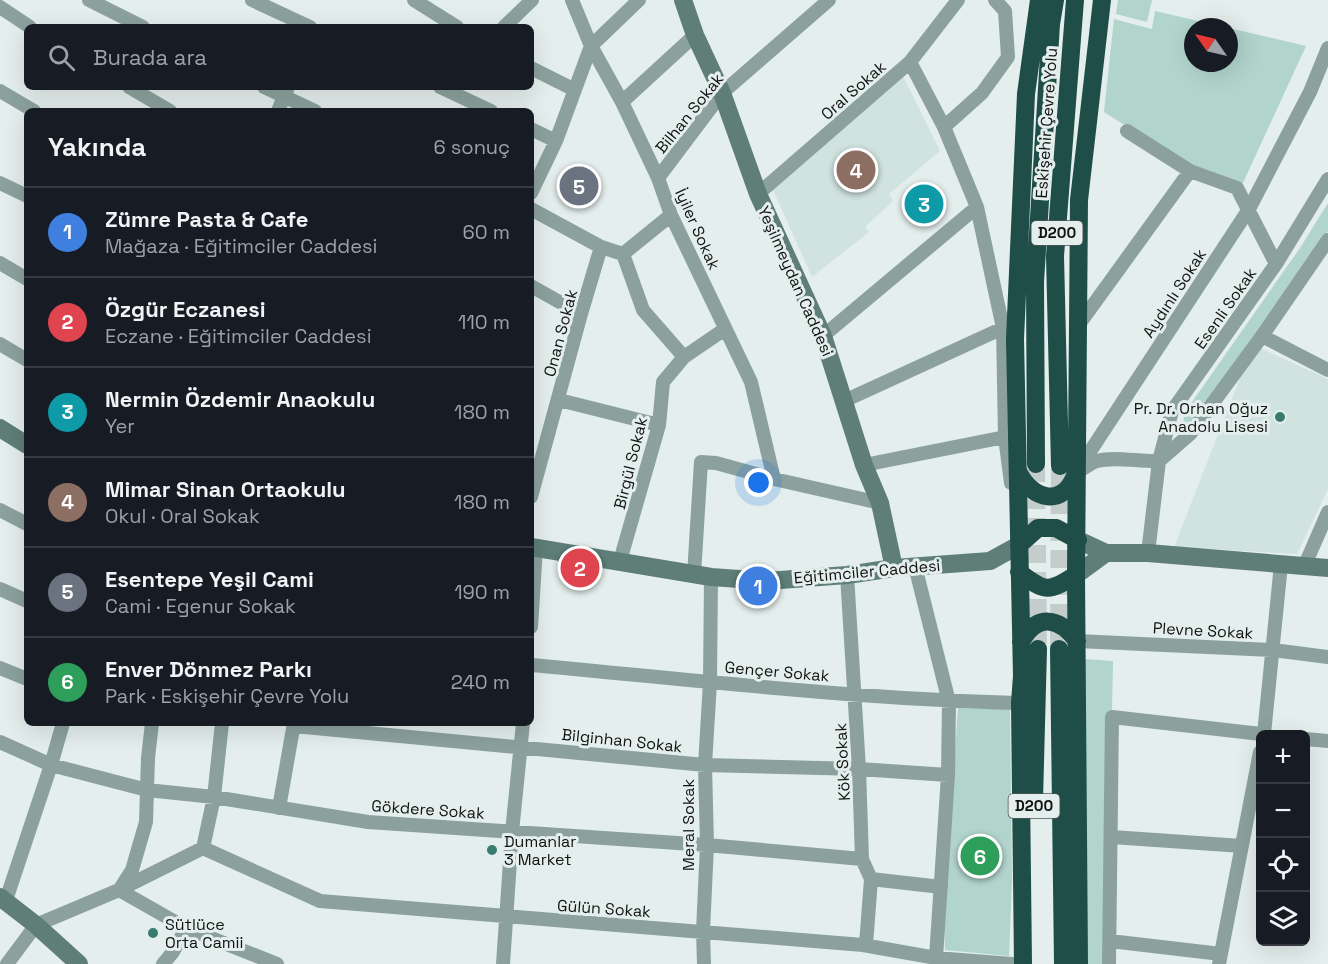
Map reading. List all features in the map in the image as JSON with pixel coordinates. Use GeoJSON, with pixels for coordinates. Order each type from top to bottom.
{"type":"FeatureCollection","features":[{"type":"Feature","properties":{"kind":"highway"},"geometry":{"type":"LineString","coordinates":[[1023,964],[1020,703],[1022,676],[1029,645],[1019,572],[1015,339],[1026,94],[1039,0]]}},
{"type":"Feature","properties":{"kind":"highway","name":"Eskişehir Çevre Yolu"},"geometry":{"type":"LineString","coordinates":[[1036,464],[1035,282],[1051,24],[1055,0]]}},
{"type":"Feature","properties":{"kind":"highway","name":"Eskişehir Çevre Yolu"},"geometry":{"type":"LineString","coordinates":[[1060,466],[1055,256],[1075,0]]}},
{"type":"Feature","properties":{"kind":"highway"},"geometry":{"type":"LineString","coordinates":[[1079,964],[1076,575],[1079,200],[1102,0]]}},
{"type":"Feature","properties":{"kind":"highway"},"geometry":{"type":"LineString","coordinates":[[1017,469],[1029,488],[1041,496],[1048,497],[1070,487],[1077,473]]}},
{"type":"Feature","properties":{"kind":"highway"},"geometry":{"type":"LineString","coordinates":[[1019,545],[1038,528],[1056,528],[1078,540]]}},
{"type":"Feature","properties":{"kind":"highway"},"geometry":{"type":"LineString","coordinates":[[1019,572],[1037,586],[1055,588],[1076,575]]}},
{"type":"Feature","properties":{"kind":"highway"},"geometry":{"type":"LineString","coordinates":[[1029,645],[1026,634],[1035,625],[1050,621],[1063,626],[1077,641]]}},
{"type":"Feature","properties":{"kind":"highway","name":"D200"},"geometry":{"type":"LineString","coordinates":[[1029,645],[1031,964]]}},
{"type":"Feature","properties":{"kind":"highway","name":"D200"},"geometry":{"type":"LineString","coordinates":[[1059,649],[1063,964]]}},
{"type":"Feature","properties":{"kind":"street"},"geometry":{"type":"LineString","coordinates":[[88,0],[137,24]]}},
{"type":"Feature","properties":{"kind":"street"},"geometry":{"type":"LineString","coordinates":[[252,0],[304,24]]}},
{"type":"Feature","properties":{"kind":"street"},"geometry":{"type":"LineString","coordinates":[[414,0],[452,24]]}},
{"type":"Feature","properties":{"kind":"street","name":"İyiler Sokak"},"geometry":{"type":"LineString","coordinates":[[572,0],[591,46],[622,102],[658,178],[671,214],[751,382],[774,479]]}},
{"type":"Feature","properties":{"kind":"street"},"geometry":{"type":"LineString","coordinates":[[534,187],[556,141],[591,46],[639,0]]}},
{"type":"Feature","properties":{"kind":"street","name":"Bilhan Sokak"},"geometry":{"type":"LineString","coordinates":[[658,178],[722,93],[829,0]]}},
{"type":"Feature","properties":{"kind":"street","name":"Oral Sokak"},"geometry":{"type":"LineString","coordinates":[[758,194],[910,62],[958,0]]}},
{"type":"Feature","properties":{"kind":"street"},"geometry":{"type":"LineString","coordinates":[[944,127],[982,93],[1008,57],[1005,11],[995,0]]}},
{"type":"Feature","properties":{"kind":"street"},"geometry":{"type":"LineString","coordinates":[[506,24],[524,3]]}},
{"type":"Feature","properties":{"kind":"street","name":"Yeşilmeydan Caddesi"},"geometry":{"type":"LineString","coordinates":[[689,3],[695,35],[722,93],[758,194],[823,336],[864,465],[880,503],[894,568]]}},
{"type":"Feature","properties":{"kind":"street"},"geometry":{"type":"LineString","coordinates":[[0,7],[26,24]]}},
{"type":"Feature","properties":{"kind":"street"},"geometry":{"type":"LineString","coordinates":[[622,102],[695,35]]}},
{"type":"Feature","properties":{"kind":"street","name":"Aydınlı Sokak"},"geometry":{"type":"LineString","coordinates":[[1077,473],[1249,209],[1310,92],[1328,48]]}},
{"type":"Feature","properties":{"kind":"street"},"geometry":{"type":"LineString","coordinates":[[910,62],[944,127],[977,207],[1003,328],[1005,437],[1019,545]]}},
{"type":"Feature","properties":{"kind":"street"},"geometry":{"type":"LineString","coordinates":[[534,70],[575,90]]}},
{"type":"Feature","properties":{"kind":"street"},"geometry":{"type":"LineString","coordinates":[[134,90],[165,108]]}},
{"type":"Feature","properties":{"kind":"street"},"geometry":{"type":"LineString","coordinates":[[446,90],[485,108]]}},
{"type":"Feature","properties":{"kind":"street"},"geometry":{"type":"LineString","coordinates":[[0,91],[29,108]]}},
{"type":"Feature","properties":{"kind":"street"},"geometry":{"type":"LineString","coordinates":[[279,108],[286,92],[310,108]]}},
{"type":"Feature","properties":{"kind":"street"},"geometry":{"type":"LineString","coordinates":[[534,130],[556,141]]}},
{"type":"Feature","properties":{"kind":"street"},"geometry":{"type":"LineString","coordinates":[[1127,131],[1190,171],[1237,188],[1276,264]]}},
{"type":"Feature","properties":{"kind":"street"},"geometry":{"type":"LineString","coordinates":[[1080,323],[1190,171]]}},
{"type":"Feature","properties":{"kind":"street","name":"Esenli Sokak"},"geometry":{"type":"LineString","coordinates":[[1148,553],[1159,461],[1172,411],[1276,264],[1328,179]]}},
{"type":"Feature","properties":{"kind":"street"},"geometry":{"type":"LineString","coordinates":[[0,183],[24,195]]}},
{"type":"Feature","properties":{"kind":"street"},"geometry":{"type":"LineString","coordinates":[[823,336],[977,207]]}},
{"type":"Feature","properties":{"kind":"street"},"geometry":{"type":"LineString","coordinates":[[534,211],[601,247],[623,254]]}},
{"type":"Feature","properties":{"kind":"street"},"geometry":{"type":"LineString","coordinates":[[623,254],[671,214]]}},
{"type":"Feature","properties":{"kind":"street"},"geometry":{"type":"LineString","coordinates":[[1077,473],[1094,461],[1109,459],[1159,461],[1190,434],[1263,336],[1328,240]]}},
{"type":"Feature","properties":{"kind":"street","name":"Onan Sokak"},"geometry":{"type":"LineString","coordinates":[[534,487],[601,247]]}},
{"type":"Feature","properties":{"kind":"street"},"geometry":{"type":"LineString","coordinates":[[623,254],[643,310],[684,357]]}},
{"type":"Feature","properties":{"kind":"street"},"geometry":{"type":"LineString","coordinates":[[0,263],[24,277]]}},
{"type":"Feature","properties":{"kind":"street"},"geometry":{"type":"LineString","coordinates":[[534,287],[581,314]]}},
{"type":"Feature","properties":{"kind":"street"},"geometry":{"type":"LineString","coordinates":[[844,401],[1003,328]]}},
{"type":"Feature","properties":{"kind":"street","name":"Birgül Sokak"},"geometry":{"type":"LineString","coordinates":[[620,561],[659,425],[663,382],[684,357],[726,329]]}},
{"type":"Feature","properties":{"kind":"street"},"geometry":{"type":"LineString","coordinates":[[1263,336],[1328,370]]}},
{"type":"Feature","properties":{"kind":"street"},"geometry":{"type":"LineString","coordinates":[[0,344],[24,358]]}},
{"type":"Feature","properties":{"kind":"street"},"geometry":{"type":"LineString","coordinates":[[559,400],[659,425]]}},
{"type":"Feature","properties":{"kind":"street"},"geometry":{"type":"LineString","coordinates":[[0,428],[24,443]]}},
{"type":"Feature","properties":{"kind":"street"},"geometry":{"type":"LineString","coordinates":[[864,465],[1005,437]]}},
{"type":"Feature","properties":{"kind":"street","name":"Meral Sokak"},"geometry":{"type":"LineString","coordinates":[[704,964],[703,931],[707,845],[705,765],[710,682],[703,576],[701,462],[774,479]]}},
{"type":"Feature","properties":{"kind":"street"},"geometry":{"type":"LineString","coordinates":[[774,479],[880,503]]}},
{"type":"Feature","properties":{"kind":"street"},"geometry":{"type":"LineString","coordinates":[[0,510],[24,522]]}},
{"type":"Feature","properties":{"kind":"street"},"geometry":{"type":"LineString","coordinates":[[1304,567],[1328,512]]}},
{"type":"Feature","properties":{"kind":"street"},"geometry":{"type":"LineString","coordinates":[[1078,540],[1106,553],[1148,553],[1328,568]]}},
{"type":"Feature","properties":{"kind":"street","name":"Eğitimciler Caddesi"},"geometry":{"type":"LineString","coordinates":[[990,561],[1019,545]]}},
{"type":"Feature","properties":{"kind":"street","name":"Eğitimciler Caddesi"},"geometry":{"type":"LineString","coordinates":[[534,547],[703,576],[767,580],[847,575],[894,568],[990,561],[1019,572]]}},
{"type":"Feature","properties":{"kind":"street"},"geometry":{"type":"LineString","coordinates":[[1076,575],[1106,553]]}},
{"type":"Feature","properties":{"kind":"street"},"geometry":{"type":"LineString","coordinates":[[1264,730],[1281,564]]}},
{"type":"Feature","properties":{"kind":"street"},"geometry":{"type":"LineString","coordinates":[[915,566],[949,702],[948,775],[936,957]]}},
{"type":"Feature","properties":{"kind":"street","name":"Kök Sokak"},"geometry":{"type":"LineString","coordinates":[[847,575],[862,859],[871,879],[866,945]]}},
{"type":"Feature","properties":{"kind":"street"},"geometry":{"type":"LineString","coordinates":[[0,589],[24,600]]}},
{"type":"Feature","properties":{"kind":"street","name":"Plevne Sokak"},"geometry":{"type":"LineString","coordinates":[[1077,641],[1273,650],[1328,657]]}},
{"type":"Feature","properties":{"kind":"street","name":"Gençer Sokak"},"geometry":{"type":"LineString","coordinates":[[534,665],[855,695],[949,702],[1020,703]]}},
{"type":"Feature","properties":{"kind":"street"},"geometry":{"type":"LineString","coordinates":[[0,668],[24,678]]}},
{"type":"Feature","properties":{"kind":"street"},"geometry":{"type":"LineString","coordinates":[[1109,964],[1112,717],[1256,734]]}},
{"type":"Feature","properties":{"kind":"street"},"geometry":{"type":"LineString","coordinates":[[62,726],[51,765],[3,899],[79,964]]}},
{"type":"Feature","properties":{"kind":"street"},"geometry":{"type":"LineString","coordinates":[[119,890],[132,870],[146,822],[152,726]]}},
{"type":"Feature","properties":{"kind":"street"},"geometry":{"type":"LineString","coordinates":[[7,964],[36,925],[119,890],[203,848],[213,797],[222,726]]}},
{"type":"Feature","properties":{"kind":"street"},"geometry":{"type":"LineString","coordinates":[[279,808],[294,726]]}},
{"type":"Feature","properties":{"kind":"street","name":"Bilginhan Sokak"},"geometry":{"type":"LineString","coordinates":[[314,726],[705,765],[859,769],[948,775]]}},
{"type":"Feature","properties":{"kind":"street"},"geometry":{"type":"LineString","coordinates":[[503,964],[512,832],[523,726]]}},
{"type":"Feature","properties":{"kind":"street"},"geometry":{"type":"LineString","coordinates":[[1310,739],[1328,741]]}},
{"type":"Feature","properties":{"kind":"street","name":"Gökdere Sokak"},"geometry":{"type":"LineString","coordinates":[[0,742],[51,765],[147,790],[213,797],[368,822],[707,845],[862,859]]}},
{"type":"Feature","properties":{"kind":"street"},"geometry":{"type":"LineString","coordinates":[[1110,941],[1220,959],[1256,773]]}},
{"type":"Feature","properties":{"kind":"street"},"geometry":{"type":"LineString","coordinates":[[1112,837],[1242,846]]}},
{"type":"Feature","properties":{"kind":"street","name":"Gülün Sokak"},"geometry":{"type":"LineString","coordinates":[[203,848],[320,901],[866,945],[936,957],[1012,964]]}},
{"type":"Feature","properties":{"kind":"street"},"geometry":{"type":"LineString","coordinates":[[871,879],[941,887]]}},
{"type":"Feature","properties":{"kind":"street"},"geometry":{"type":"LineString","coordinates":[[119,890],[186,928],[277,964]]}},
{"type":"Feature","properties":{"kind":"street"},"geometry":{"type":"LineString","coordinates":[[163,964],[173,952],[186,928]]}},
{"type":"Feature","properties":{"kind":"shaded area"},"geometry":{"type":"Polygon","coordinates":[[[902,74],[940,151],[889,194],[893,201],[865,227],[869,232],[812,277],[773,190],[902,74]]]}},
{"type":"Feature","properties":{"kind":"shaded area"},"geometry":{"type":"Polygon","coordinates":[[[1258,347],[1328,379],[1328,489],[1297,554],[1174,547],[1242,373],[1258,347]]]}},
{"type":"Feature","properties":{"kind":"green space"},"geometry":{"type":"Polygon","coordinates":[[[1118,0],[1152,0],[1147,22],[1116,14],[1118,0]]]}},
{"type":"Feature","properties":{"kind":"green space"},"geometry":{"type":"Polygon","coordinates":[[[1155,11],[1185,18],[1184,72],[1238,72],[1238,30],[1306,46],[1242,185],[1186,164],[1104,112],[1114,19],[1152,29],[1155,11]]]}},
{"type":"Feature","properties":{"kind":"green space"},"geometry":{"type":"Polygon","coordinates":[[[1328,203],[1328,231],[1181,434],[1185,412],[1300,248],[1328,203]]]}},
{"type":"Feature","properties":{"kind":"green space"},"geometry":{"type":"Polygon","coordinates":[[[1083,659],[1113,661],[1107,964],[1085,964],[1083,659]]]}},
{"type":"Feature","properties":{"kind":"green space"},"geometry":{"type":"Polygon","coordinates":[[[958,708],[1010,709],[1012,880],[1009,956],[945,950],[944,914],[958,708]]]}},
{"type":"Feature","properties":{"kind":"tunnel"},"geometry":{"type":"LineString","coordinates":[[1036,464],[1038,649]]}},
{"type":"Feature","properties":{"kind":"tunnel"},"geometry":{"type":"LineString","coordinates":[[1059,649],[1060,466]]}},
{"type":"Feature","properties":{"kind":"place","name":"Mimar Sinan Ortaokulu"},"geometry":{"type":"Point","coordinates":[856,170]}},
{"type":"Feature","properties":{"kind":"place","name":"Esentepe Yeşil Cami"},"geometry":{"type":"Point","coordinates":[579,186]}},
{"type":"Feature","properties":{"kind":"place","name":"Nermin Özdemir Anaokulu"},"geometry":{"type":"Point","coordinates":[924,204]}},
{"type":"Feature","properties":{"kind":"place","name":"Pr. Dr. Orhan Oğuz Anadolu Lisesi"},"geometry":{"type":"Point","coordinates":[1280,417]}},
{"type":"Feature","properties":{"kind":"place","name":"Özgür Eczanesi"},"geometry":{"type":"Point","coordinates":[580,568]}},
{"type":"Feature","properties":{"kind":"place","name":"Zümre Pasta & Cafe"},"geometry":{"type":"Point","coordinates":[758,586]}},
{"type":"Feature","properties":{"kind":"place","name":"Dumanlar 3 Market"},"geometry":{"type":"Point","coordinates":[492,850]}},
{"type":"Feature","properties":{"kind":"place","name":"Enver Dönmez Parkı"},"geometry":{"type":"Point","coordinates":[980,856]}},
{"type":"Feature","properties":{"kind":"place","name":"Sütlüce Orta Camii"},"geometry":{"type":"Point","coordinates":[153,933]}}]}
